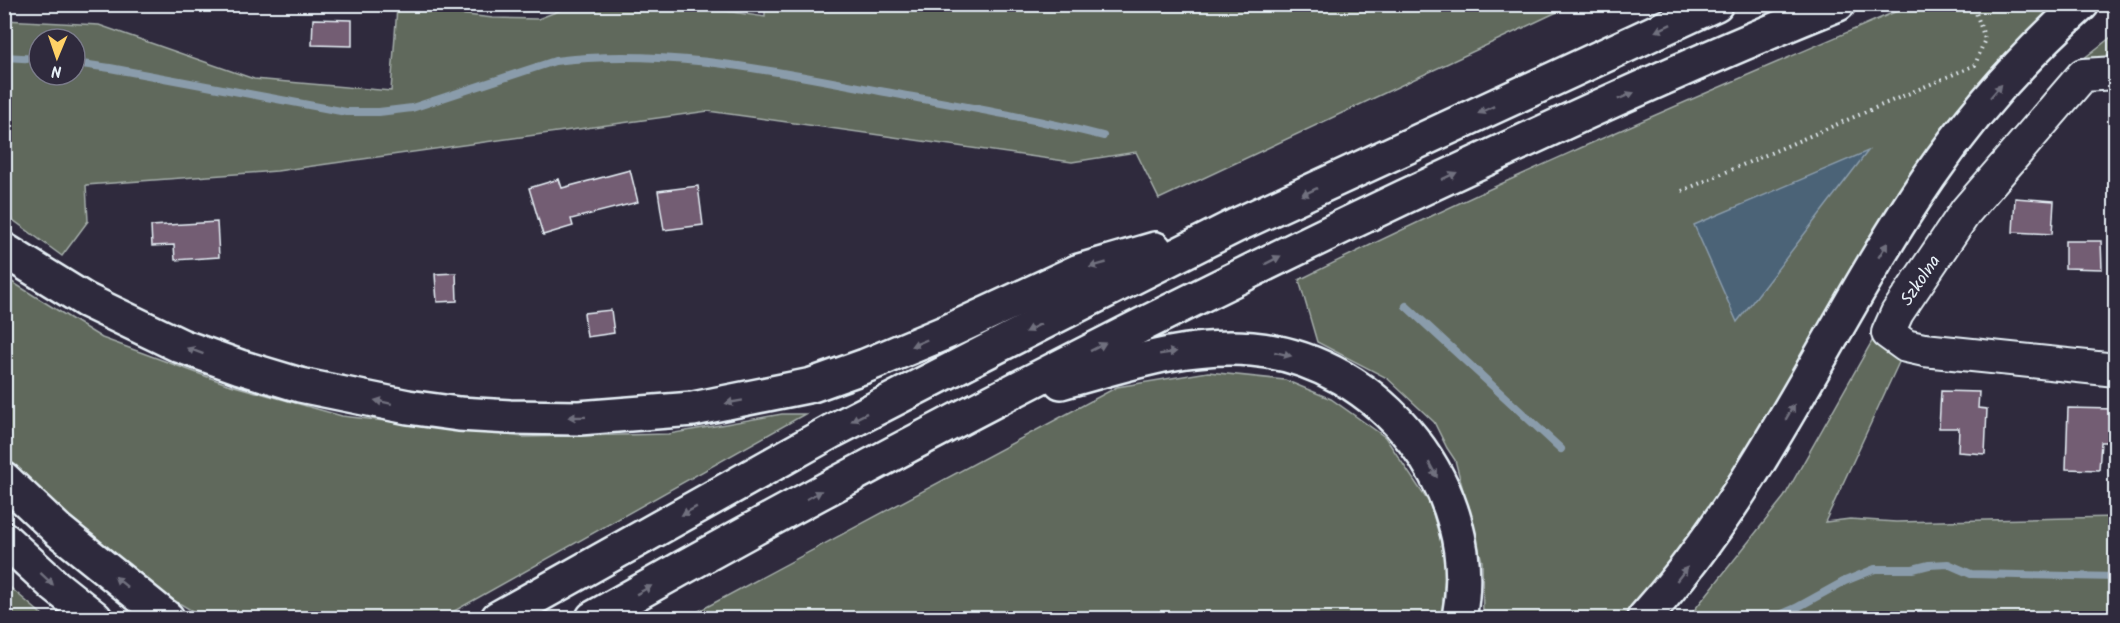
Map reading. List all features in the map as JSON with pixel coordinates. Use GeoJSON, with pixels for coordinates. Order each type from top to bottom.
{"type":"FeatureCollection","features":[{"type":"Feature","properties":{"kind":"highway"},"geometry":{"type":"LineString","coordinates":[[498,618],[832,431],[1235,226],[1716,4]]}},
{"type":"Feature","properties":{"kind":"highway"},"geometry":{"type":"LineString","coordinates":[[593,618],[841,480],[1282,255],[1524,141],[1838,4]]}},
{"type":"Feature","properties":{"kind":"highway"},"geometry":{"type":"LineString","coordinates":[[1644,618],[1665,595],[1713,533],[1773,441],[1853,300],[1929,177],[1972,118],[2001,84],[2082,4]]}},
{"type":"Feature","properties":{"kind":"highway"},"geometry":{"type":"LineString","coordinates":[[4,250],[85,300],[181,346],[290,382],[408,407],[459,414],[579,418],[693,409],[812,385],[949,331],[1079,271],[1235,226]]}},
{"type":"Feature","properties":{"kind":"highway"},"geometry":{"type":"LineString","coordinates":[[990,402],[1156,355],[1195,349],[1253,349],[1307,361],[1327,370],[1362,390],[1403,426],[1435,472],[1454,521],[1460,548],[1462,582],[1459,618]]}},
{"type":"Feature","properties":{"kind":"highway"},"geometry":{"type":"LineString","coordinates":[[4,479],[58,530],[167,618]]}},
{"type":"Feature","properties":{"kind":"highway"},"geometry":{"type":"LineString","coordinates":[[4,539],[55,586],[95,618]]}},
{"type":"Feature","properties":{"kind":"street","name":"Szkolna"},"geometry":{"type":"LineString","coordinates":[[2115,73],[2083,75],[1966,211],[1898,313],[1888,333],[1906,346],[1924,350],[2115,370]]}},
{"type":"Feature","properties":{"kind":"path"},"geometry":{"type":"LineString","coordinates":[[1682,191],[1975,65],[1985,39],[1973,4]]}},
{"type":"Feature","properties":{"kind":"green space"},"geometry":{"type":"Polygon","coordinates":[[[576,4],[686,5],[765,17],[765,4],[1572,5],[1159,199],[1136,152],[1072,162],[708,111],[277,171],[86,185],[88,221],[62,256],[5,214],[5,20],[99,25],[254,79],[391,91],[397,7],[493,18],[538,19],[576,4]]]}},
{"type":"Feature","properties":{"kind":"green space"},"geometry":{"type":"Polygon","coordinates":[[[1911,5],[2054,5],[1990,75],[1879,224],[1722,492],[1662,575],[1623,618],[1483,618],[1482,561],[1455,460],[1434,422],[1387,378],[1317,342],[1299,280],[1526,172],[1911,5]]]}},
{"type":"Feature","properties":{"kind":"green space"},"geometry":{"type":"Polygon","coordinates":[[[2115,34],[2115,62],[2078,63],[2115,34]]]}},
{"type":"Feature","properties":{"kind":"green space"},"geometry":{"type":"Polygon","coordinates":[[[4,277],[102,338],[227,384],[342,416],[523,437],[669,434],[782,414],[805,414],[442,618],[204,618],[167,596],[16,473],[5,460],[4,277]]]}},
{"type":"Feature","properties":{"kind":"green space"},"geometry":{"type":"Polygon","coordinates":[[[1875,336],[1901,358],[1825,522],[1850,519],[1896,522],[2115,517],[2115,618],[1688,618],[1784,497],[1875,336]]]}},
{"type":"Feature","properties":{"kind":"green space"},"geometry":{"type":"Polygon","coordinates":[[[1208,372],[1285,380],[1331,399],[1385,437],[1430,504],[1446,558],[1442,618],[686,618],[1117,387],[1208,372]]]}},
{"type":"Feature","properties":{"kind":"green space"},"geometry":{"type":"Polygon","coordinates":[[[5,583],[46,618],[5,618],[5,583]]]}},
{"type":"Feature","properties":{"kind":"water"},"geometry":{"type":"Polygon","coordinates":[[[1868,151],[1737,322],[1694,225],[1868,151]]]}},
{"type":"Feature","properties":{"kind":"building"},"geometry":{"type":"Polygon","coordinates":[[[313,19],[352,20],[352,46],[312,45],[313,19]]]}},
{"type":"Feature","properties":{"kind":"building"},"geometry":{"type":"Polygon","coordinates":[[[630,170],[638,202],[571,219],[573,226],[543,235],[529,188],[559,179],[562,188],[630,170]]]}},
{"type":"Feature","properties":{"kind":"building"},"geometry":{"type":"Polygon","coordinates":[[[698,186],[703,225],[664,230],[658,191],[698,186]]]}},
{"type":"Feature","properties":{"kind":"building"},"geometry":{"type":"Polygon","coordinates":[[[2015,198],[2054,201],[2052,234],[2013,232],[2015,198]]]}},
{"type":"Feature","properties":{"kind":"building"},"geometry":{"type":"Polygon","coordinates":[[[217,222],[219,257],[175,260],[174,245],[152,246],[151,226],[217,222]]]}},
{"type":"Feature","properties":{"kind":"building"},"geometry":{"type":"Polygon","coordinates":[[[2065,241],[2101,241],[2102,269],[2065,268],[2065,241]]]}},
{"type":"Feature","properties":{"kind":"building"},"geometry":{"type":"Polygon","coordinates":[[[456,273],[457,301],[437,302],[435,274],[456,273]]]}},
{"type":"Feature","properties":{"kind":"building"},"geometry":{"type":"Polygon","coordinates":[[[611,310],[614,333],[587,337],[584,313],[611,310]]]}},
{"type":"Feature","properties":{"kind":"building"},"geometry":{"type":"Polygon","coordinates":[[[1941,391],[1979,392],[1978,408],[1987,409],[1985,454],[1958,452],[1959,428],[1939,428],[1941,391]]]}},
{"type":"Feature","properties":{"kind":"building"},"geometry":{"type":"Polygon","coordinates":[[[2068,408],[2115,409],[2115,442],[2101,442],[2099,470],[2066,469],[2068,408]]]}},
{"type":"Feature","properties":{"kind":"waterway"},"geometry":{"type":"LineString","coordinates":[[4,57],[27,58]]}},
{"type":"Feature","properties":{"kind":"waterway"},"geometry":{"type":"LineString","coordinates":[[87,65],[346,112],[379,112],[412,108],[555,61],[596,57],[677,59],[800,76],[1020,117],[1103,136]]}},
{"type":"Feature","properties":{"kind":"waterway"},"geometry":{"type":"LineString","coordinates":[[1406,306],[1561,449]]}},
{"type":"Feature","properties":{"kind":"waterway"},"geometry":{"type":"LineString","coordinates":[[1773,618],[1845,581],[1875,569],[1913,569],[1948,564],[1971,574],[2116,577]]}}]}
